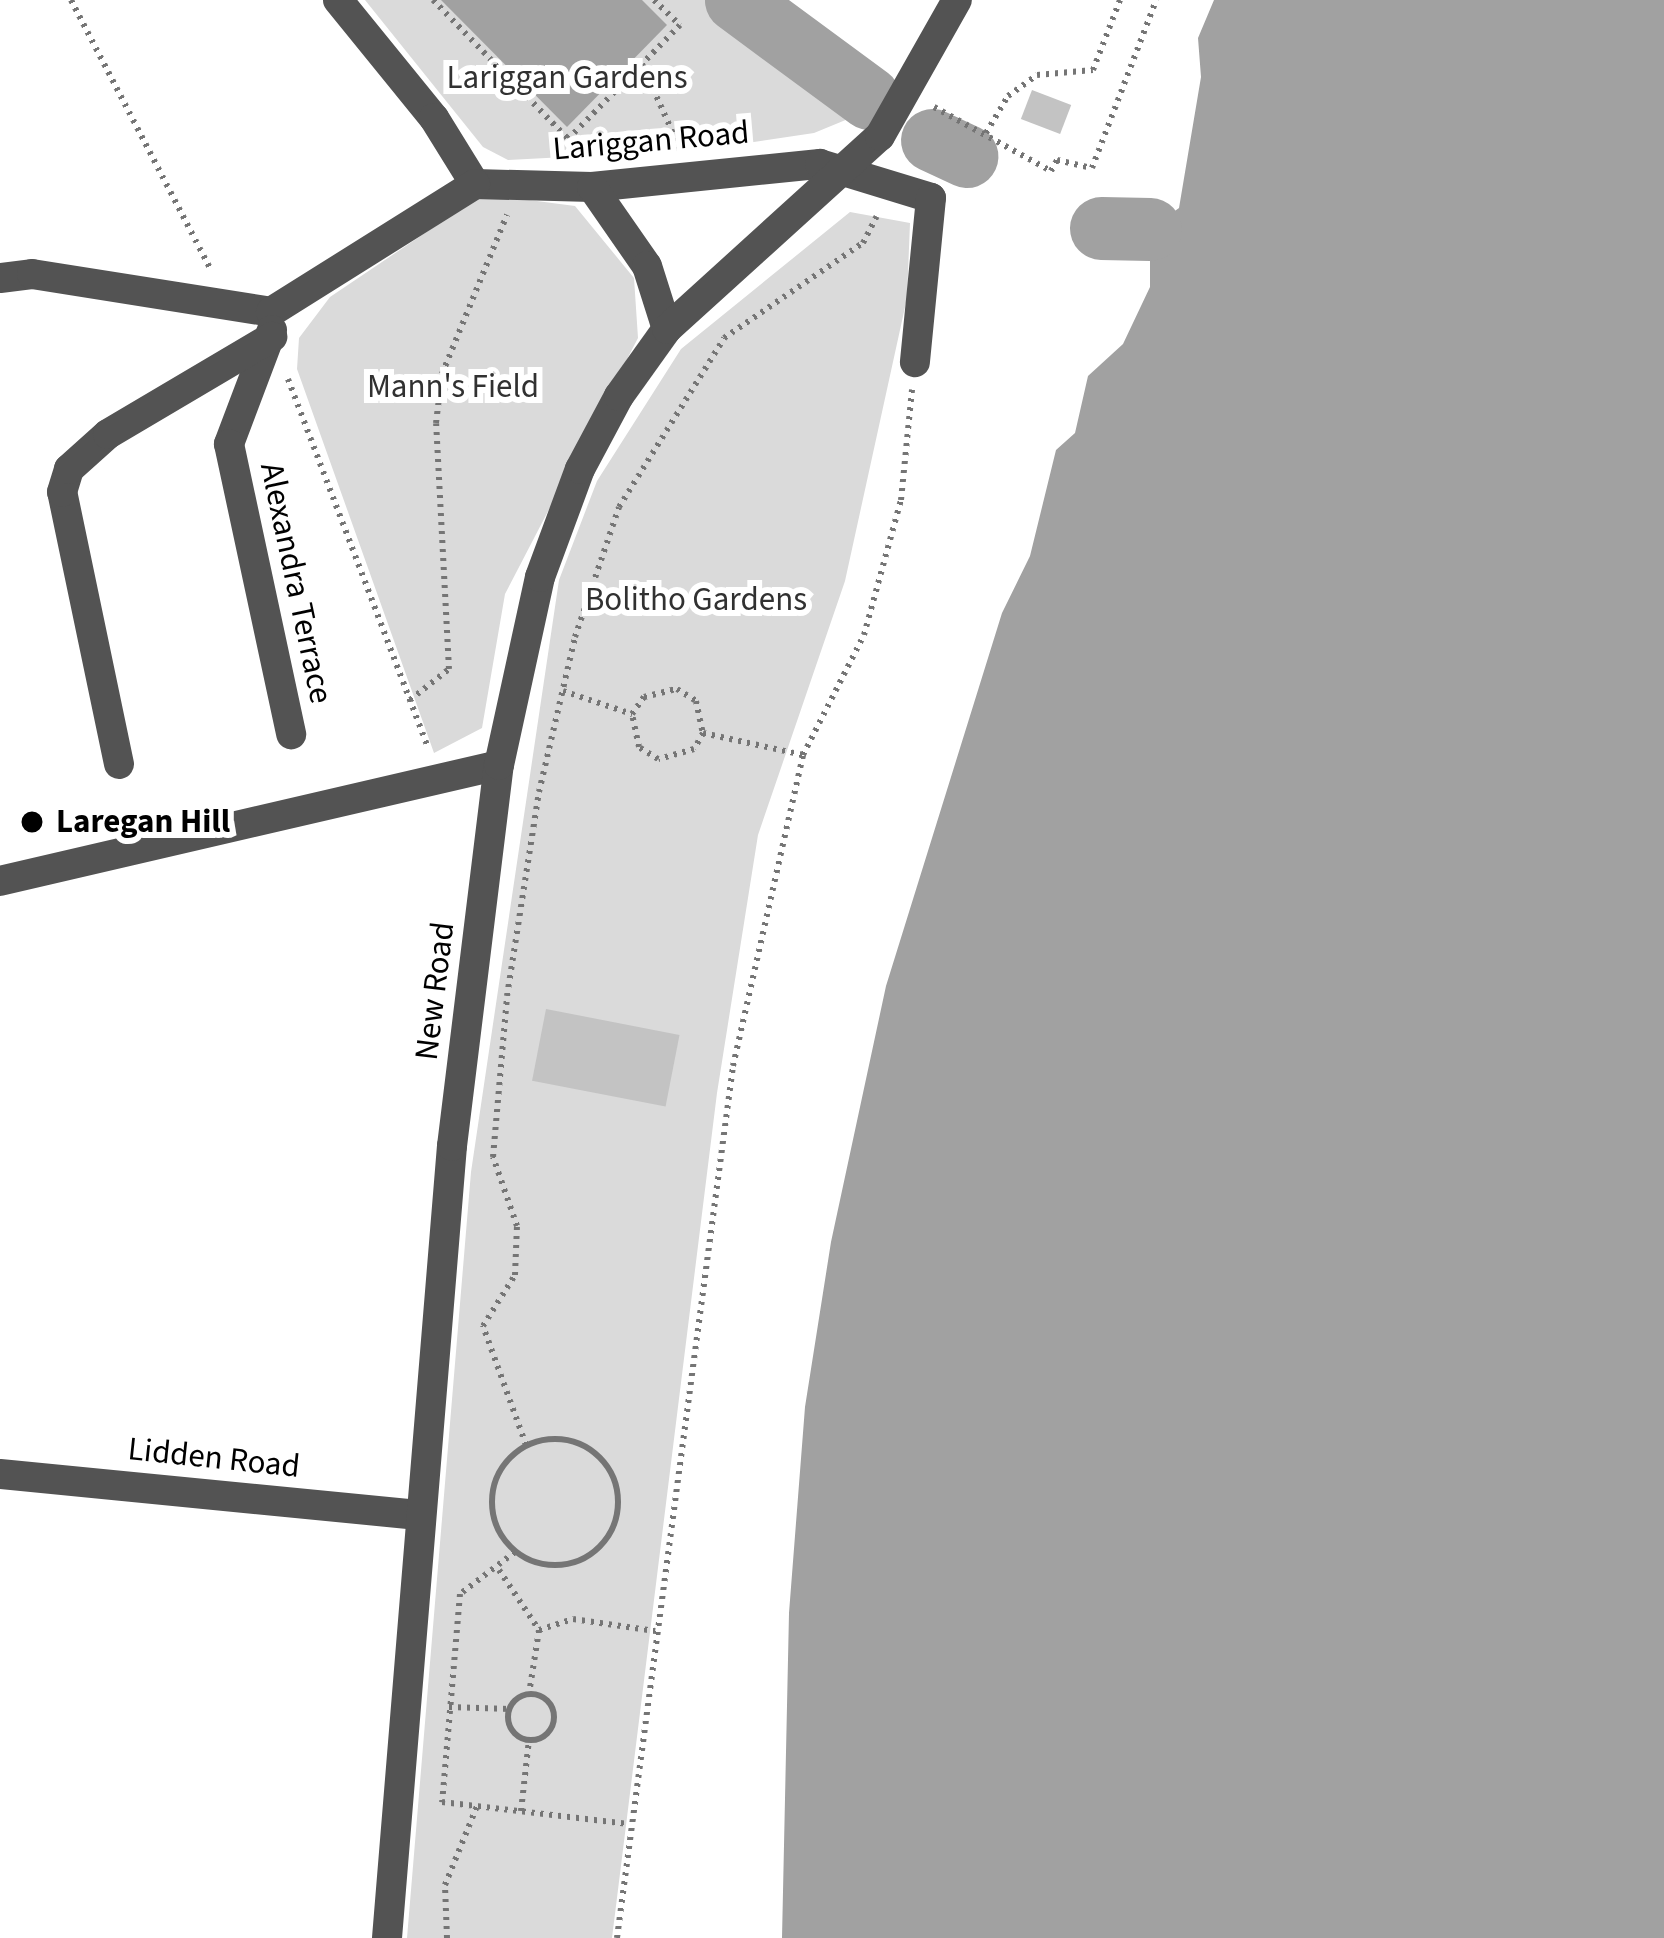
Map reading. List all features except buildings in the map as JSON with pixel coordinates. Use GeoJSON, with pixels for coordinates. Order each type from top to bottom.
{"type":"FeatureCollection","features":[{"type":"Feature","properties":{"kind":"street"},"geometry":{"type":"LineString","coordinates":[[119,764],[62,492],[69,469],[107,434],[475,184],[434,118],[338,0]]}},
{"type":"Feature","properties":{"kind":"street","name":"New Road"},"geometry":{"type":"LineString","coordinates":[[387,1938],[452,1146],[500,765],[540,577],[580,469],[667,329],[847,169],[913,89],[957,0]]}},
{"type":"Feature","properties":{"kind":"street"},"geometry":{"type":"LineString","coordinates":[[847,169],[931,198],[914,362]]}},
{"type":"Feature","properties":{"kind":"street","name":"Lariggan Road"},"geometry":{"type":"LineString","coordinates":[[475,184],[592,187],[692,174],[847,169]]}},
{"type":"Feature","properties":{"kind":"street"},"geometry":{"type":"LineString","coordinates":[[592,187],[646,266],[667,329]]}},
{"type":"Feature","properties":{"kind":"street"},"geometry":{"type":"LineString","coordinates":[[0,278],[32,274],[232,311],[272,325]]}},
{"type":"Feature","properties":{"kind":"street","name":"Alexandra Terrace"},"geometry":{"type":"LineString","coordinates":[[272,325],[229,444],[291,734]]}},
{"type":"Feature","properties":{"kind":"street"},"geometry":{"type":"LineString","coordinates":[[0,881],[500,765]]}},
{"type":"Feature","properties":{"kind":"street","name":"Lidden Road"},"geometry":{"type":"LineString","coordinates":[[0,1474],[421,1515]]}},
{"type":"Feature","properties":{"kind":"path"},"geometry":{"type":"LineString","coordinates":[[71,0],[232,311]]}},
{"type":"Feature","properties":{"kind":"path"},"geometry":{"type":"LineString","coordinates":[[433,0],[568,139],[680,26],[654,0]]}},
{"type":"Feature","properties":{"kind":"path"},"geometry":{"type":"LineString","coordinates":[[986,133],[1008,96],[1037,75],[1093,70],[1120,0]]}},
{"type":"Feature","properties":{"kind":"path"},"geometry":{"type":"LineString","coordinates":[[923,122],[929,104],[1052,170],[1057,160],[1092,168],[1156,0]]}},
{"type":"Feature","properties":{"kind":"path"},"geometry":{"type":"LineString","coordinates":[[642,64],[692,174]]}},
{"type":"Feature","properties":{"kind":"path"},"geometry":{"type":"LineString","coordinates":[[410,700],[449,669],[436,422],[442,374],[494,258],[515,185]]}},
{"type":"Feature","properties":{"kind":"path"},"geometry":{"type":"LineString","coordinates":[[526,1445],[484,1326],[515,1274],[517,1226],[493,1157],[507,996],[563,691],[619,506],[724,338],[862,243],[894,187]]}},
{"type":"Feature","properties":{"kind":"path"},"geometry":{"type":"LineString","coordinates":[[272,325],[440,779]]}},
{"type":"Feature","properties":{"kind":"path"},"geometry":{"type":"LineString","coordinates":[[617,1938],[733,1066],[803,755],[864,635],[901,500],[914,362]]}},
{"type":"Feature","properties":{"kind":"path"},"geometry":{"type":"LineString","coordinates":[[677,689],[696,701],[703,733],[694,749],[658,759],[639,747],[632,714],[644,697],[677,689]]}},
{"type":"Feature","properties":{"kind":"path"},"geometry":{"type":"LineString","coordinates":[[563,691],[632,714]]}},
{"type":"Feature","properties":{"kind":"path"},"geometry":{"type":"LineString","coordinates":[[703,733],[803,755]]}},
{"type":"Feature","properties":{"kind":"path"},"geometry":{"type":"LineString","coordinates":[[546,1439],[586,1447],[603,1460],[619,1498],[616,1518],[593,1553],[554,1565],[515,1552],[501,1536],[491,1495],[497,1475],[526,1445],[546,1439]]}},
{"type":"Feature","properties":{"kind":"path"},"geometry":{"type":"LineString","coordinates":[[515,1552],[499,1570],[460,1594],[442,1802],[629,1824]]}},
{"type":"Feature","properties":{"kind":"path"},"geometry":{"type":"LineString","coordinates":[[449,1706],[510,1709],[529,1694],[539,1630],[499,1570]]}},
{"type":"Feature","properties":{"kind":"path"},"geometry":{"type":"LineString","coordinates":[[539,1630],[573,1619],[656,1631]]}},
{"type":"Feature","properties":{"kind":"path"},"geometry":{"type":"LineString","coordinates":[[510,1709],[512,1729],[529,1740],[544,1736],[554,1716],[543,1697],[529,1694]]}},
{"type":"Feature","properties":{"kind":"path"},"geometry":{"type":"LineString","coordinates":[[521,1811],[529,1740]]}},
{"type":"Feature","properties":{"kind":"path"},"geometry":{"type":"LineString","coordinates":[[447,1938],[445,1885],[477,1806]]}},
{"type":"Feature","properties":{"kind":"green space","name":"Lariggan Gardens"},"geometry":{"type":"Polygon","coordinates":[[[365,0],[719,0],[813,73],[848,119],[814,133],[699,150],[508,160],[483,147],[365,0]]]}},
{"type":"Feature","properties":{"kind":"green space","name":"Mann's Field"},"geometry":{"type":"Polygon","coordinates":[[[483,194],[575,206],[634,278],[638,338],[505,594],[482,728],[434,753],[297,369],[299,338],[330,297],[483,194]]]}},
{"type":"Feature","properties":{"kind":"green space","name":"Bolitho Gardens"},"geometry":{"type":"Polygon","coordinates":[[[850,212],[910,223],[907,298],[845,581],[758,835],[717,1093],[612,1938],[407,1938],[471,1172],[559,580],[597,481],[681,349],[850,212]]]}},
{"type":"Feature","properties":{"kind":"shaded area"},"geometry":{"type":"Polygon","coordinates":[[[441,0],[642,0],[667,25],[567,127],[441,0]]]}},
{"type":"Feature","properties":{"kind":"shaded area"},"geometry":{"type":"Polygon","coordinates":[[[1214,0],[1664,0],[1664,1938],[782,1938],[789,1613],[805,1407],[831,1242],[886,986],[1002,613],[1030,556],[1056,450],[1075,433],[1088,376],[1123,344],[1150,287],[1150,229],[1179,208],[1201,77],[1198,38],[1214,0]]]}},
{"type":"Feature","properties":{"kind":"waterway"},"geometry":{"type":"LineString","coordinates":[[736,0],[869,98]]}},
{"type":"Feature","properties":{"kind":"waterway"},"geometry":{"type":"LineString","coordinates":[[932,140],[967,156]]}},
{"type":"Feature","properties":{"kind":"waterway"},"geometry":{"type":"LineString","coordinates":[[1101,228],[1150,229]]}},
{"type":"Feature","properties":{"kind":"place","name":"Laregan Hill"},"geometry":{"type":"Point","coordinates":[32,822]}}]}
